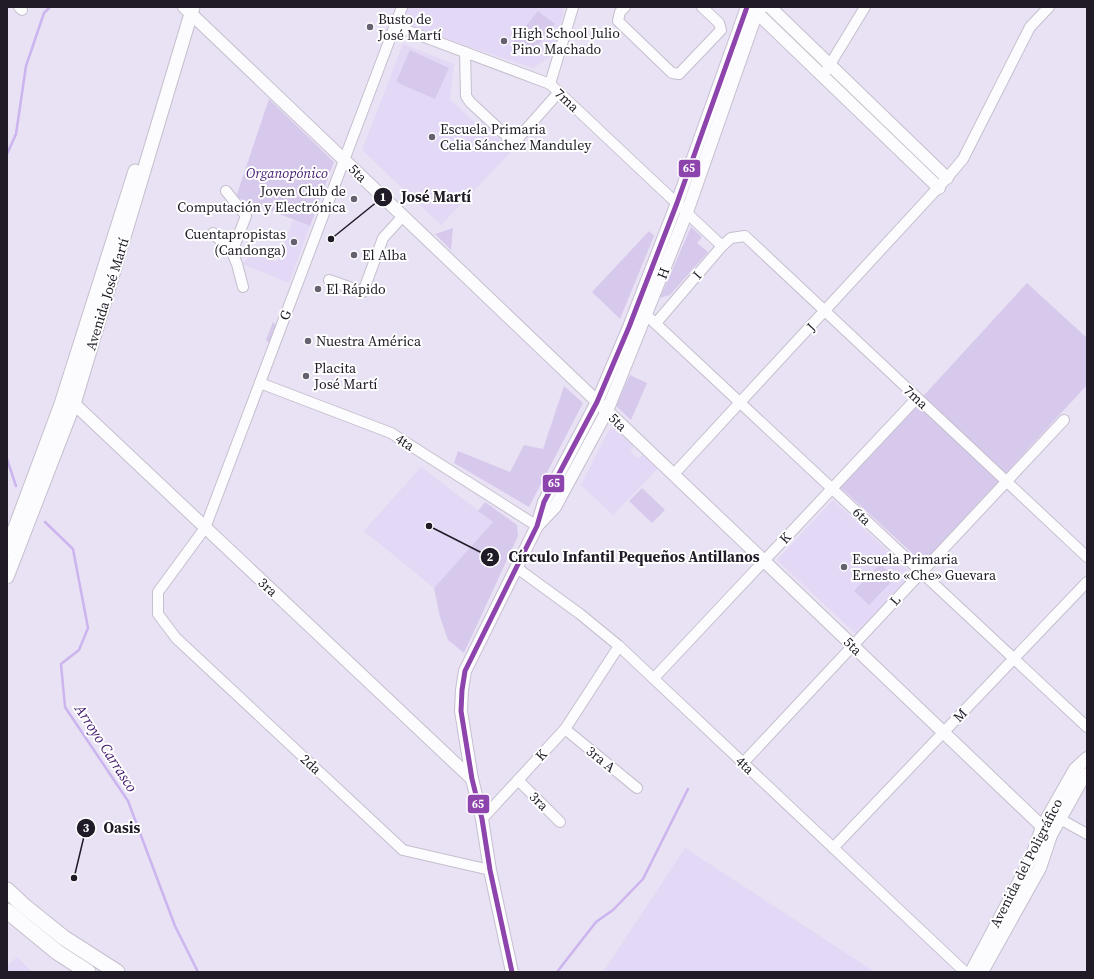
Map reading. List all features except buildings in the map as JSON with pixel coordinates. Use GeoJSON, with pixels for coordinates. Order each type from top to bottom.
{"type":"FeatureCollection","features":[{"type":"Feature","properties":{"kind":"main road","name":"Avenida José Martí"},"geometry":{"type":"LineString","coordinates":[[7,577],[69,399],[188,9]]}},
{"type":"Feature","properties":{"kind":"main road","name":"Avenida José Martí"},"geometry":{"type":"LineString","coordinates":[[7,549],[69,399]]}},
{"type":"Feature","properties":{"kind":"main road"},"geometry":{"type":"LineString","coordinates":[[7,890],[64,938],[117,972]]}},
{"type":"Feature","properties":{"kind":"main road"},"geometry":{"type":"LineString","coordinates":[[7,911],[58,952],[88,972]]}},
{"type":"Feature","properties":{"kind":"street","name":"G"},"geometry":{"type":"LineString","coordinates":[[158,614],[158,592],[205,528],[402,7]]}},
{"type":"Feature","properties":{"kind":"street"},"geometry":{"type":"LineString","coordinates":[[550,84],[573,7]]}},
{"type":"Feature","properties":{"kind":"street"},"geometry":{"type":"LineString","coordinates":[[625,7],[620,12],[618,22],[672,73],[680,74],[721,30],[718,23],[702,7]]}},
{"type":"Feature","properties":{"kind":"street"},"geometry":{"type":"LineString","coordinates":[[770,7],[948,178]]}},
{"type":"Feature","properties":{"kind":"street"},"geometry":{"type":"LineString","coordinates":[[823,76],[865,7]]}},
{"type":"Feature","properties":{"kind":"street","name":"J"},"geometry":{"type":"LineString","coordinates":[[674,475],[948,178],[963,159],[1030,27],[1049,7]]}},
{"type":"Feature","properties":{"kind":"street"},"geometry":{"type":"LineString","coordinates":[[754,8],[939,188]]}},
{"type":"Feature","properties":{"kind":"street","name":"H"},"geometry":{"type":"LineString","coordinates":[[512,972],[490,870],[482,819],[472,779],[461,711],[465,671],[537,526],[544,502],[597,402],[637,306],[754,8]]}},
{"type":"Feature","properties":{"kind":"street","name":"H"},"geometry":{"type":"LineString","coordinates":[[537,526],[555,507],[607,411],[686,212],[754,8]]}},
{"type":"Feature","properties":{"kind":"street","name":"5ta"},"geometry":{"type":"LineString","coordinates":[[188,9],[344,160],[1051,835]]}},
{"type":"Feature","properties":{"kind":"street","name":"7ma"},"geometry":{"type":"LineString","coordinates":[[395,26],[550,84],[722,246]]}},
{"type":"Feature","properties":{"kind":"street"},"geometry":{"type":"LineString","coordinates":[[465,52],[466,96],[470,102],[514,143],[559,92]]}},
{"type":"Feature","properties":{"kind":"street"},"geometry":{"type":"LineString","coordinates":[[226,192],[246,216],[232,252]]}},
{"type":"Feature","properties":{"kind":"street"},"geometry":{"type":"LineString","coordinates":[[329,280],[363,292],[383,238],[403,216]]}},
{"type":"Feature","properties":{"kind":"street"},"geometry":{"type":"LineString","coordinates":[[213,232],[232,252],[243,287]]}},
{"type":"Feature","properties":{"kind":"street","name":"7ma"},"geometry":{"type":"LineString","coordinates":[[745,236],[1087,558]]}},
{"type":"Feature","properties":{"kind":"street","name":"I"},"geometry":{"type":"LineString","coordinates":[[656,323],[722,246],[731,238],[745,236]]}},
{"type":"Feature","properties":{"kind":"street","name":"6ta"},"geometry":{"type":"LineString","coordinates":[[637,306],[1087,726]]}},
{"type":"Feature","properties":{"kind":"street","name":"4ta"},"geometry":{"type":"LineString","coordinates":[[260,383],[391,433],[537,526]]}},
{"type":"Feature","properties":{"kind":"street","name":"K"},"geometry":{"type":"LineString","coordinates":[[654,678],[917,398]]}},
{"type":"Feature","properties":{"kind":"street","name":"3ra"},"geometry":{"type":"LineString","coordinates":[[69,399],[472,779]]}},
{"type":"Feature","properties":{"kind":"street","name":"L"},"geometry":{"type":"LineString","coordinates":[[743,763],[1064,420]]}},
{"type":"Feature","properties":{"kind":"street","name":"4ta"},"geometry":{"type":"LineString","coordinates":[[517,568],[580,614],[619,646],[965,972]]}},
{"type":"Feature","properties":{"kind":"street","name":"M"},"geometry":{"type":"LineString","coordinates":[[833,848],[1087,582]]}},
{"type":"Feature","properties":{"kind":"street","name":"2da"},"geometry":{"type":"LineString","coordinates":[[158,614],[176,638],[403,850],[490,870]]}},
{"type":"Feature","properties":{"kind":"street","name":"K"},"geometry":{"type":"LineString","coordinates":[[482,819],[565,729],[619,646]]}},
{"type":"Feature","properties":{"kind":"street","name":"3ra A"},"geometry":{"type":"LineString","coordinates":[[565,729],[637,788]]}},
{"type":"Feature","properties":{"kind":"street","name":"Avenida del Poligráfico"},"geometry":{"type":"LineString","coordinates":[[971,972],[1030,861],[1042,827],[1076,769],[1087,758]]}},
{"type":"Feature","properties":{"kind":"street","name":"Avenida del Poligráfico"},"geometry":{"type":"LineString","coordinates":[[982,972],[1040,868],[1051,835],[1083,778],[1087,774]]}},
{"type":"Feature","properties":{"kind":"street","name":"3ra"},"geometry":{"type":"LineString","coordinates":[[518,780],[560,822]]}},
{"type":"Feature","properties":{"kind":"street"},"geometry":{"type":"LineString","coordinates":[[1060,819],[1087,834]]}},
{"type":"Feature","properties":{"kind":"shaded area","name":"High School Julio Pino Machado"},"geometry":{"type":"Polygon","coordinates":[[[408,7],[562,7],[564,12],[551,56],[533,68],[409,27],[405,12],[408,7]]]}},
{"type":"Feature","properties":{"kind":"shaded area","name":"Escuela Primaria Celia Sánchez Manduley"},"geometry":{"type":"Polygon","coordinates":[[[403,44],[454,64],[450,99],[476,124],[480,120],[512,151],[441,225],[362,150],[403,44]]]}},
{"type":"Feature","properties":{"kind":"shaded area","name":"Cuentapropistas (Candonga)"},"geometry":{"type":"Polygon","coordinates":[[[293,220],[310,226],[289,283],[242,264],[253,253],[277,262],[293,220]]]}},
{"type":"Feature","properties":{"kind":"shaded area"},"geometry":{"type":"Polygon","coordinates":[[[614,428],[634,445],[630,451],[637,458],[644,455],[658,468],[613,515],[581,485],[609,430],[614,428]]]}},
{"type":"Feature","properties":{"kind":"shaded area"},"geometry":{"type":"Polygon","coordinates":[[[421,467],[493,522],[434,588],[364,531],[421,467]]]}},
{"type":"Feature","properties":{"kind":"shaded area","name":"Escuela Primaria Ernesto «Che» Guevara"},"geometry":{"type":"Polygon","coordinates":[[[833,500],[912,574],[856,634],[777,560],[833,500]]]}},
{"type":"Feature","properties":{"kind":"shaded area"},"geometry":{"type":"Polygon","coordinates":[[[685,848],[875,972],[603,972],[685,848]]]}},
{"type":"Feature","properties":{"kind":"shaded area"},"geometry":{"type":"Polygon","coordinates":[[[17,957],[32,972],[7,972],[7,966],[17,957]]]}},
{"type":"Feature","properties":{"kind":"green space"},"geometry":{"type":"Polygon","coordinates":[[[538,11],[555,24],[529,56],[513,42],[538,11]]]}},
{"type":"Feature","properties":{"kind":"green space"},"geometry":{"type":"Polygon","coordinates":[[[410,50],[449,68],[435,99],[396,82],[410,50]]]}},
{"type":"Feature","properties":{"kind":"green space","name":"Organopónico"},"geometry":{"type":"Polygon","coordinates":[[[269,99],[334,162],[310,226],[236,197],[269,99]]]}},
{"type":"Feature","properties":{"kind":"green space"},"geometry":{"type":"Polygon","coordinates":[[[691,227],[702,237],[697,243],[708,252],[670,295],[660,298],[691,227]]]}},
{"type":"Feature","properties":{"kind":"green space"},"geometry":{"type":"Polygon","coordinates":[[[453,228],[451,250],[435,234],[453,228]]]}},
{"type":"Feature","properties":{"kind":"green space"},"geometry":{"type":"Polygon","coordinates":[[[649,231],[654,236],[620,319],[592,292],[649,231]]]}},
{"type":"Feature","properties":{"kind":"green space"},"geometry":{"type":"Polygon","coordinates":[[[1027,283],[1087,338],[1087,385],[923,563],[840,487],[1027,283]]]}},
{"type":"Feature","properties":{"kind":"green space"},"geometry":{"type":"Polygon","coordinates":[[[273,322],[276,325],[269,343],[266,340],[273,322]]]}},
{"type":"Feature","properties":{"kind":"green space"},"geometry":{"type":"Polygon","coordinates":[[[630,375],[647,383],[631,420],[616,406],[630,375]]]}},
{"type":"Feature","properties":{"kind":"green space"},"geometry":{"type":"Polygon","coordinates":[[[564,386],[583,403],[529,507],[454,463],[458,451],[510,472],[524,445],[543,449],[564,386]]]}},
{"type":"Feature","properties":{"kind":"green space"},"geometry":{"type":"Polygon","coordinates":[[[642,488],[665,510],[652,523],[629,501],[642,488]]]}},
{"type":"Feature","properties":{"kind":"green space"},"geometry":{"type":"Polygon","coordinates":[[[485,502],[517,525],[518,536],[464,653],[448,640],[440,617],[434,588],[493,522],[478,511],[485,502]]]}},
{"type":"Feature","properties":{"kind":"green space"},"geometry":{"type":"Polygon","coordinates":[[[880,564],[895,578],[869,605],[854,591],[880,564]]]}},
{"type":"Feature","properties":{"kind":"waterway"},"geometry":{"type":"LineString","coordinates":[[7,154],[16,134],[26,66],[44,13],[50,7]]}},
{"type":"Feature","properties":{"kind":"waterway"},"geometry":{"type":"LineString","coordinates":[[7,459],[16,486]]}},
{"type":"Feature","properties":{"kind":"waterway","name":"Arroyo Carrasco"},"geometry":{"type":"LineString","coordinates":[[45,522],[73,549],[88,628],[79,650],[61,664],[65,707],[128,801],[175,926],[198,972]]}},
{"type":"Feature","properties":{"kind":"waterway"},"geometry":{"type":"LineString","coordinates":[[557,972],[596,922],[613,910],[643,879],[688,789]]}},
{"type":"Feature","properties":{"kind":"transit line","name":"65"},"geometry":{"type":"LineString","coordinates":[[512,972],[490,870],[482,819],[472,779],[461,711],[465,671],[537,526],[544,502],[597,402],[629,327],[677,203],[747,7]]}},
{"type":"Feature","properties":{"kind":"place","name":"Busto de José Martí"},"geometry":{"type":"Point","coordinates":[370,27]}},
{"type":"Feature","properties":{"kind":"place","name":"High School Julio Pino Machado"},"geometry":{"type":"Point","coordinates":[504,41]}},
{"type":"Feature","properties":{"kind":"place","name":"Escuela Primaria Celia Sánchez Manduley"},"geometry":{"type":"Point","coordinates":[432,137]}},
{"type":"Feature","properties":{"kind":"place","name":"Joven Club de Computación y Electrónica"},"geometry":{"type":"Point","coordinates":[354,199]}},
{"type":"Feature","properties":{"kind":"place","name":"José Martí"},"geometry":{"type":"Point","coordinates":[331,239]}},
{"type":"Feature","properties":{"kind":"place","name":"Cuentapropistas (Candonga)"},"geometry":{"type":"Point","coordinates":[294,242]}},
{"type":"Feature","properties":{"kind":"place","name":"El Alba"},"geometry":{"type":"Point","coordinates":[354,255]}},
{"type":"Feature","properties":{"kind":"place","name":"El Rápido"},"geometry":{"type":"Point","coordinates":[318,289]}},
{"type":"Feature","properties":{"kind":"place","name":"Nuestra América"},"geometry":{"type":"Point","coordinates":[308,341]}},
{"type":"Feature","properties":{"kind":"place","name":"Placita José Martí"},"geometry":{"type":"Point","coordinates":[306,376]}},
{"type":"Feature","properties":{"kind":"place","name":"Círculo Infantil Pequeños Antillanos"},"geometry":{"type":"Point","coordinates":[429,526]}},
{"type":"Feature","properties":{"kind":"place","name":"Escuela Primaria Ernesto «Che» Guevara"},"geometry":{"type":"Point","coordinates":[844,567]}},
{"type":"Feature","properties":{"kind":"place","name":"Oasis"},"geometry":{"type":"Point","coordinates":[74,878]}}]}
